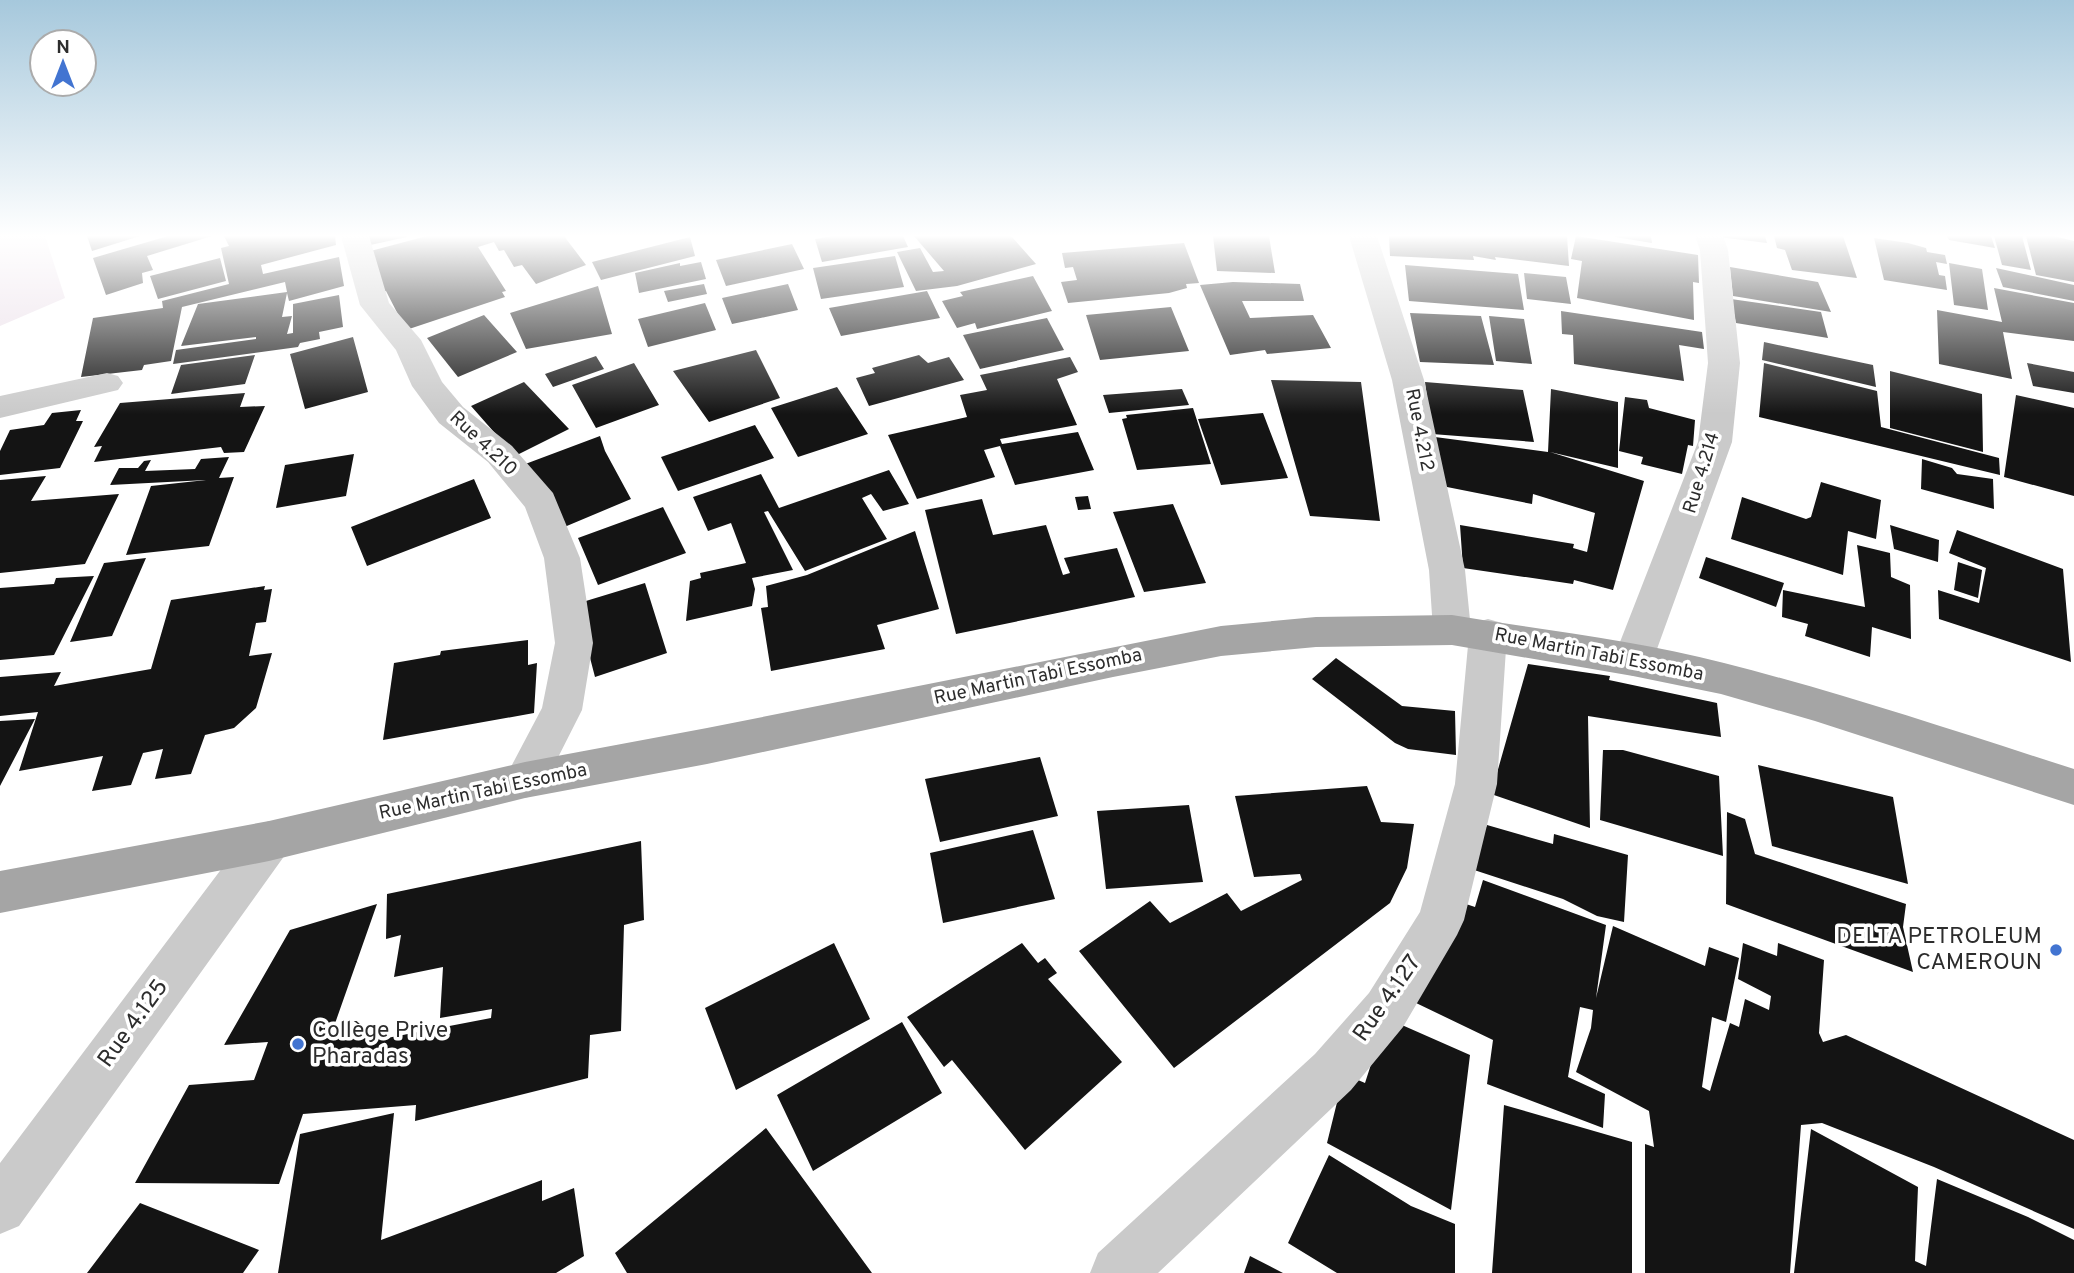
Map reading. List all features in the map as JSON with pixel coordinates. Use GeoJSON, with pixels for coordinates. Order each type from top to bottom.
{"type":"FeatureCollection","features":[{"type":"Feature","properties":{"kind":"main road","name":"Rue Martin Tabi Essomba"},"geometry":{"type":"LineString","coordinates":[[0,892],[269,841],[525,780],[707,746],[1113,660],[1221,641],[1315,632],[1470,632],[1633,660],[1721,678],[1815,704],[2074,787]]}},
{"type":"Feature","properties":{"kind":"street","name":"Rue 4.210"},"geometry":{"type":"LineString","coordinates":[[373,295],[376,305],[410,347],[428,386],[450,415],[500,454],[541,502],[562,558],[574,643],[562,710],[525,780]]}},
{"type":"Feature","properties":{"kind":"street","name":"Rue 4.212"},"geometry":{"type":"LineString","coordinates":[[1382,295],[1408,380],[1447,570],[1470,632]]}},
{"type":"Feature","properties":{"kind":"street","name":"Rue 4.214"},"geometry":{"type":"LineString","coordinates":[[1633,660],[1715,442],[1724,363],[1718,295]]}},
{"type":"Feature","properties":{"kind":"street"},"geometry":{"type":"LineString","coordinates":[[0,407],[107,383]]}},
{"type":"Feature","properties":{"kind":"street","name":"Rue 4.127"},"geometry":{"type":"LineString","coordinates":[[1118,1273],[1333,1072],[1386,1010],[1441,920],[1476,784],[1470,632]]}},
{"type":"Feature","properties":{"kind":"street","name":"Rue 4.125"},"geometry":{"type":"LineString","coordinates":[[0,1206],[269,841]]}},
{"type":"Feature","properties":{"kind":"shaded area"},"geometry":{"type":"Polygon","coordinates":[[[0,295],[64,295],[65,298],[0,326],[0,295]]]}},
{"type":"Feature","properties":{"kind":"building"},"geometry":{"type":"Polygon","coordinates":[[[184,295],[230,295],[182,307],[171,361],[144,365],[142,370],[81,377],[93,318],[163,308],[162,301],[184,295]]]}},
{"type":"Feature","properties":{"kind":"building"},"geometry":{"type":"Polygon","coordinates":[[[262,295],[286,295],[282,317],[292,316],[287,334],[293,333],[293,304],[339,295],[343,327],[319,332],[320,339],[300,343],[298,347],[173,364],[176,350],[256,339],[181,346],[198,304],[262,295]]]}},
{"type":"Feature","properties":{"kind":"building"},"geometry":{"type":"Polygon","coordinates":[[[288,295],[310,295],[289,301],[288,295]]]}},
{"type":"Feature","properties":{"kind":"building"},"geometry":{"type":"Polygon","coordinates":[[[388,295],[505,297],[406,330],[388,295]]]}},
{"type":"Feature","properties":{"kind":"building"},"geometry":{"type":"Polygon","coordinates":[[[567,295],[601,295],[612,334],[526,349],[510,313],[567,295]]]}},
{"type":"Feature","properties":{"kind":"building"},"geometry":{"type":"Polygon","coordinates":[[[666,295],[700,295],[668,302],[666,295]]]}},
{"type":"Feature","properties":{"kind":"building"},"geometry":{"type":"Polygon","coordinates":[[[734,295],[792,295],[798,310],[732,324],[722,298],[734,295]]]}},
{"type":"Feature","properties":{"kind":"building"},"geometry":{"type":"Polygon","coordinates":[[[820,295],[846,295],[821,299],[820,295]]]}},
{"type":"Feature","properties":{"kind":"building"},"geometry":{"type":"Polygon","coordinates":[[[902,295],[929,295],[940,318],[841,336],[829,308],[902,295]]]}},
{"type":"Feature","properties":{"kind":"building"},"geometry":{"type":"Polygon","coordinates":[[[1044,295],[1052,311],[977,329],[975,323],[957,328],[942,301],[963,296],[1044,295]]]}},
{"type":"Feature","properties":{"kind":"building"},"geometry":{"type":"Polygon","coordinates":[[[1065,295],[1145,295],[1068,303],[1065,295]]]}},
{"type":"Feature","properties":{"kind":"building"},"geometry":{"type":"Polygon","coordinates":[[[1204,295],[1303,295],[1304,301],[1242,301],[1250,318],[1313,315],[1331,348],[1267,354],[1265,350],[1230,355],[1204,295]]]}},
{"type":"Feature","properties":{"kind":"building"},"geometry":{"type":"Polygon","coordinates":[[[1408,295],[1522,295],[1524,310],[1409,301],[1408,295]]]}},
{"type":"Feature","properties":{"kind":"building"},"geometry":{"type":"Polygon","coordinates":[[[1527,295],[1569,295],[1571,304],[1527,299],[1527,295]]]}},
{"type":"Feature","properties":{"kind":"building"},"geometry":{"type":"Polygon","coordinates":[[[1577,295],[1693,295],[1694,320],[1577,298],[1577,295]]]}},
{"type":"Feature","properties":{"kind":"building"},"geometry":{"type":"Polygon","coordinates":[[[1824,295],[1831,312],[1733,296],[1824,295]]]}},
{"type":"Feature","properties":{"kind":"building"},"geometry":{"type":"Polygon","coordinates":[[[1953,295],[1986,295],[1988,310],[1954,305],[1953,295]]]}},
{"type":"Feature","properties":{"kind":"building"},"geometry":{"type":"Polygon","coordinates":[[[1996,295],[2034,295],[2074,303],[2074,341],[2003,332],[2012,379],[1939,364],[1937,310],[2002,322],[1996,295]]]}},
{"type":"Feature","properties":{"kind":"building"},"geometry":{"type":"Polygon","coordinates":[[[2046,295],[2074,295],[2074,301],[2046,295]]]}},
{"type":"Feature","properties":{"kind":"building"},"geometry":{"type":"Polygon","coordinates":[[[1731,299],[1821,312],[1828,338],[1736,323],[1731,299]]]}},
{"type":"Feature","properties":{"kind":"building"},"geometry":{"type":"Polygon","coordinates":[[[705,303],[716,330],[648,347],[638,319],[705,303]]]}},
{"type":"Feature","properties":{"kind":"building"},"geometry":{"type":"Polygon","coordinates":[[[1171,307],[1189,351],[1100,360],[1086,315],[1171,307]]]}},
{"type":"Feature","properties":{"kind":"building"},"geometry":{"type":"Polygon","coordinates":[[[1561,311],[1702,332],[1704,349],[1679,345],[1684,381],[1574,364],[1573,335],[1562,334],[1561,311]]]}},
{"type":"Feature","properties":{"kind":"building"},"geometry":{"type":"Polygon","coordinates":[[[1410,313],[1481,316],[1494,365],[1420,362],[1410,313]]]}},
{"type":"Feature","properties":{"kind":"building"},"geometry":{"type":"Polygon","coordinates":[[[484,315],[517,352],[458,377],[427,338],[484,315]]]}},
{"type":"Feature","properties":{"kind":"building"},"geometry":{"type":"Polygon","coordinates":[[[1489,316],[1524,319],[1532,364],[1496,361],[1489,316]]]}},
{"type":"Feature","properties":{"kind":"building"},"geometry":{"type":"Polygon","coordinates":[[[1047,318],[1064,350],[980,369],[963,335],[1047,318]]]}},
{"type":"Feature","properties":{"kind":"building"},"geometry":{"type":"Polygon","coordinates":[[[353,337],[368,392],[305,409],[290,354],[353,337]]]}},
{"type":"Feature","properties":{"kind":"building"},"geometry":{"type":"Polygon","coordinates":[[[1764,342],[1873,365],[1876,387],[1762,360],[1764,342]]]}},
{"type":"Feature","properties":{"kind":"building"},"geometry":{"type":"Polygon","coordinates":[[[756,350],[780,398],[709,422],[673,371],[756,350]]]}},
{"type":"Feature","properties":{"kind":"building"},"geometry":{"type":"Polygon","coordinates":[[[255,355],[245,384],[171,394],[181,365],[255,355]]]}},
{"type":"Feature","properties":{"kind":"building"},"geometry":{"type":"Polygon","coordinates":[[[919,355],[928,363],[949,357],[964,380],[869,406],[856,378],[875,373],[872,368],[919,355]]]}},
{"type":"Feature","properties":{"kind":"building"},"geometry":{"type":"Polygon","coordinates":[[[596,356],[604,369],[553,387],[545,374],[596,356]]]}},
{"type":"Feature","properties":{"kind":"building"},"geometry":{"type":"Polygon","coordinates":[[[1070,357],[1078,372],[1057,379],[1077,425],[1000,439],[1002,444],[1078,432],[1094,470],[1015,485],[1000,446],[984,450],[995,477],[917,499],[888,435],[967,417],[960,395],[987,390],[980,375],[1070,357]]]}},
{"type":"Feature","properties":{"kind":"building"},"geometry":{"type":"Polygon","coordinates":[[[634,363],[659,405],[596,428],[572,385],[634,363]]]}},
{"type":"Feature","properties":{"kind":"building"},"geometry":{"type":"Polygon","coordinates":[[[1764,363],[1877,391],[1881,427],[1999,458],[2000,475],[1759,417],[1764,363]]]}},
{"type":"Feature","properties":{"kind":"building"},"geometry":{"type":"Polygon","coordinates":[[[2027,363],[2074,372],[2074,393],[2033,386],[2027,363]]]}},
{"type":"Feature","properties":{"kind":"building"},"geometry":{"type":"Polygon","coordinates":[[[1890,371],[1982,394],[1983,452],[1890,428],[1890,371]]]}},
{"type":"Feature","properties":{"kind":"building"},"geometry":{"type":"Polygon","coordinates":[[[1271,380],[1361,382],[1380,521],[1310,516],[1271,380]]]}},
{"type":"Feature","properties":{"kind":"building"},"geometry":{"type":"Polygon","coordinates":[[[524,382],[569,429],[515,456],[471,406],[524,382]]]}},
{"type":"Feature","properties":{"kind":"building"},"geometry":{"type":"Polygon","coordinates":[[[1425,382],[1523,390],[1534,442],[1432,434],[1425,382]]]}},
{"type":"Feature","properties":{"kind":"building"},"geometry":{"type":"Polygon","coordinates":[[[837,387],[868,434],[798,457],[771,408],[837,387]]]}},
{"type":"Feature","properties":{"kind":"building"},"geometry":{"type":"Polygon","coordinates":[[[1182,389],[1189,405],[1109,413],[1103,395],[1182,389]]]}},
{"type":"Feature","properties":{"kind":"building"},"geometry":{"type":"Polygon","coordinates":[[[1551,389],[1618,402],[1618,468],[1550,452],[1644,481],[1613,590],[1574,580],[1573,584],[1463,568],[1460,525],[1574,544],[1573,548],[1587,552],[1595,513],[1533,494],[1532,504],[1442,486],[1435,437],[1548,452],[1551,389]]]}},
{"type":"Feature","properties":{"kind":"building"},"geometry":{"type":"Polygon","coordinates":[[[245,393],[240,407],[265,406],[244,452],[224,453],[221,447],[94,462],[102,446],[94,447],[120,403],[245,393]]]}},
{"type":"Feature","properties":{"kind":"building"},"geometry":{"type":"Polygon","coordinates":[[[2016,395],[2074,408],[2074,496],[2004,477],[2016,395]]]}},
{"type":"Feature","properties":{"kind":"building"},"geometry":{"type":"Polygon","coordinates":[[[1625,397],[1647,400],[1649,408],[1695,420],[1693,446],[1688,445],[1682,474],[1641,464],[1643,457],[1619,451],[1625,397]]]}},
{"type":"Feature","properties":{"kind":"building"},"geometry":{"type":"Polygon","coordinates":[[[1193,408],[1211,464],[1137,470],[1122,419],[1127,418],[1126,415],[1193,408]]]}},
{"type":"Feature","properties":{"kind":"building"},"geometry":{"type":"Polygon","coordinates":[[[81,410],[76,421],[83,421],[60,468],[0,475],[0,451],[10,430],[44,425],[52,413],[81,410]]]}},
{"type":"Feature","properties":{"kind":"building"},"geometry":{"type":"Polygon","coordinates":[[[1263,413],[1288,478],[1221,485],[1198,419],[1263,413]]]}},
{"type":"Feature","properties":{"kind":"building"},"geometry":{"type":"Polygon","coordinates":[[[755,425],[774,458],[678,491],[661,457],[755,425]]]}},
{"type":"Feature","properties":{"kind":"building"},"geometry":{"type":"Polygon","coordinates":[[[600,436],[605,451],[631,499],[562,528],[499,474],[600,436]]]}},
{"type":"Feature","properties":{"kind":"building"},"geometry":{"type":"Polygon","coordinates":[[[354,454],[346,496],[276,508],[285,465],[354,454]]]}},
{"type":"Feature","properties":{"kind":"building"},"geometry":{"type":"Polygon","coordinates":[[[229,457],[219,478],[234,477],[209,546],[126,555],[151,486],[206,480],[110,485],[119,468],[138,468],[144,461],[151,460],[145,471],[195,469],[201,459],[229,457]]]}},
{"type":"Feature","properties":{"kind":"building"},"geometry":{"type":"Polygon","coordinates":[[[1922,459],[1952,468],[1957,474],[1993,479],[1994,509],[1921,489],[1922,459]]]}},
{"type":"Feature","properties":{"kind":"building"},"geometry":{"type":"Polygon","coordinates":[[[889,470],[909,504],[883,511],[871,494],[862,498],[887,539],[805,571],[768,511],[764,512],[793,570],[752,578],[755,589],[752,606],[686,621],[690,581],[701,578],[700,573],[746,563],[731,523],[708,531],[693,497],[761,474],[779,508],[889,470]]]}},
{"type":"Feature","properties":{"kind":"building"},"geometry":{"type":"Polygon","coordinates":[[[46,476],[31,501],[119,494],[85,564],[0,573],[0,480],[46,476]]]}},
{"type":"Feature","properties":{"kind":"building"},"geometry":{"type":"Polygon","coordinates":[[[474,479],[491,518],[367,566],[351,527],[474,479]]]}},
{"type":"Feature","properties":{"kind":"building"},"geometry":{"type":"Polygon","coordinates":[[[1821,482],[1881,500],[1876,539],[1848,531],[1843,575],[1731,539],[1742,497],[1806,519],[1811,517],[1821,482]]]}},
{"type":"Feature","properties":{"kind":"building"},"geometry":{"type":"Polygon","coordinates":[[[1088,496],[1091,509],[1078,510],[1075,497],[1088,496]]]}},
{"type":"Feature","properties":{"kind":"building"},"geometry":{"type":"Polygon","coordinates":[[[982,499],[993,535],[1046,525],[1063,575],[1070,573],[1064,558],[1117,548],[1135,597],[956,634],[925,510],[982,499]]]}},
{"type":"Feature","properties":{"kind":"building"},"geometry":{"type":"Polygon","coordinates":[[[1173,504],[1206,583],[1144,592],[1113,512],[1173,504]]]}},
{"type":"Feature","properties":{"kind":"building"},"geometry":{"type":"Polygon","coordinates":[[[663,507],[686,553],[598,585],[578,538],[663,507]]]}},
{"type":"Feature","properties":{"kind":"building"},"geometry":{"type":"Polygon","coordinates":[[[1890,525],[1939,540],[1938,562],[1894,549],[1890,525]]]}},
{"type":"Feature","properties":{"kind":"building"},"geometry":{"type":"Polygon","coordinates":[[[1957,530],[2063,569],[2071,662],[1939,619],[1938,590],[1979,603],[1986,568],[1949,553],[1957,530]]]}},
{"type":"Feature","properties":{"kind":"building"},"geometry":{"type":"Polygon","coordinates":[[[915,531],[939,609],[877,625],[885,649],[771,671],[761,608],[768,607],[766,586],[807,575],[915,531]]]}},
{"type":"Feature","properties":{"kind":"building"},"geometry":{"type":"Polygon","coordinates":[[[1857,545],[1890,553],[1891,577],[1910,585],[1911,639],[1872,627],[1870,657],[1805,636],[1808,624],[1782,617],[1783,590],[1865,607],[1857,545]]]}},
{"type":"Feature","properties":{"kind":"building"},"geometry":{"type":"Polygon","coordinates":[[[1706,557],[1784,583],[1776,607],[1699,578],[1706,557]]]}},
{"type":"Feature","properties":{"kind":"building"},"geometry":{"type":"Polygon","coordinates":[[[146,558],[112,636],[70,642],[104,563],[146,558]]]}},
{"type":"Feature","properties":{"kind":"building"},"geometry":{"type":"Polygon","coordinates":[[[1958,562],[1982,570],[1978,598],[1954,590],[1958,562]]]}},
{"type":"Feature","properties":{"kind":"building"},"geometry":{"type":"Polygon","coordinates":[[[94,576],[54,655],[0,660],[0,588],[54,584],[56,578],[94,576]]]}},
{"type":"Feature","properties":{"kind":"building"},"geometry":{"type":"Polygon","coordinates":[[[645,583],[667,653],[595,677],[576,604],[645,583]]]}},
{"type":"Feature","properties":{"kind":"building"},"geometry":{"type":"Polygon","coordinates":[[[265,586],[264,590],[272,589],[266,622],[256,623],[249,656],[272,653],[256,708],[234,728],[205,735],[191,774],[155,779],[163,749],[143,753],[131,785],[92,791],[103,756],[19,771],[38,712],[0,716],[0,677],[61,672],[54,686],[151,669],[171,600],[265,586]]]}},
{"type":"Feature","properties":{"kind":"building"},"geometry":{"type":"Polygon","coordinates":[[[528,640],[528,665],[537,663],[534,713],[383,740],[394,663],[440,655],[441,651],[528,640]]]}},
{"type":"Feature","properties":{"kind":"building"},"geometry":{"type":"Polygon","coordinates":[[[1336,658],[1402,706],[1455,711],[1456,755],[1408,749],[1395,743],[1312,679],[1336,658]]]}},
{"type":"Feature","properties":{"kind":"building"},"geometry":{"type":"Polygon","coordinates":[[[1528,664],[1610,676],[1609,680],[1717,703],[1721,737],[1588,716],[1590,828],[1491,794],[1528,664]]]}},
{"type":"Feature","properties":{"kind":"building"},"geometry":{"type":"Polygon","coordinates":[[[35,719],[0,786],[0,721],[35,719]]]}},
{"type":"Feature","properties":{"kind":"building"},"geometry":{"type":"Polygon","coordinates":[[[1603,750],[1623,750],[1719,776],[1723,856],[1600,820],[1603,750]]]}},
{"type":"Feature","properties":{"kind":"building"},"geometry":{"type":"Polygon","coordinates":[[[1040,757],[1058,816],[940,842],[925,779],[1040,757]]]}},
{"type":"Feature","properties":{"kind":"building"},"geometry":{"type":"Polygon","coordinates":[[[1758,765],[1893,797],[1908,884],[1772,846],[1758,765]]]}},
{"type":"Feature","properties":{"kind":"building"},"geometry":{"type":"Polygon","coordinates":[[[1367,786],[1381,822],[1414,824],[1407,868],[1390,903],[1174,1068],[1079,951],[1150,901],[1170,923],[1227,893],[1241,911],[1302,880],[1300,874],[1254,877],[1235,796],[1367,786]]]}},
{"type":"Feature","properties":{"kind":"building"},"geometry":{"type":"Polygon","coordinates":[[[1189,805],[1203,882],[1106,889],[1097,811],[1189,805]]]}},
{"type":"Feature","properties":{"kind":"building"},"geometry":{"type":"Polygon","coordinates":[[[1727,812],[1745,819],[1755,854],[1906,904],[1903,927],[1913,972],[1726,904],[1727,812]]]}},
{"type":"Feature","properties":{"kind":"building"},"geometry":{"type":"Polygon","coordinates":[[[1487,825],[1553,844],[1554,834],[1628,855],[1624,922],[1597,916],[1563,899],[1468,868],[1487,825]]]}},
{"type":"Feature","properties":{"kind":"building"},"geometry":{"type":"Polygon","coordinates":[[[1033,830],[1055,899],[943,923],[930,853],[1033,830]]]}},
{"type":"Feature","properties":{"kind":"building"},"geometry":{"type":"Polygon","coordinates":[[[641,841],[644,920],[624,925],[621,1031],[590,1035],[588,1078],[415,1121],[416,1105],[303,1114],[279,1184],[135,1183],[189,1085],[254,1080],[268,1042],[224,1045],[290,930],[377,904],[332,1032],[387,1024],[387,1038],[491,1018],[492,1009],[440,1018],[443,967],[394,977],[401,935],[386,939],[387,894],[641,841]]]}},
{"type":"Feature","properties":{"kind":"building"},"geometry":{"type":"Polygon","coordinates":[[[1483,880],[1606,925],[1596,998],[1613,926],[1705,966],[1709,947],[1739,958],[1726,1022],[1712,1017],[1702,1087],[1710,1091],[1730,1023],[1739,1027],[1745,999],[1769,1010],[1771,996],[1738,979],[1743,943],[1777,956],[1778,943],[1824,960],[1819,1033],[1823,1042],[1846,1035],[2074,1140],[2074,1229],[1934,1167],[1822,1123],[1801,1125],[1790,1273],[1645,1273],[1645,1144],[1654,1147],[1649,1111],[1576,1072],[1591,1028],[1593,1010],[1580,1007],[1568,1077],[1605,1094],[1603,1128],[1487,1084],[1493,1040],[1414,1002],[1460,902],[1475,907],[1483,880]]]}},
{"type":"Feature","properties":{"kind":"building"},"geometry":{"type":"Polygon","coordinates":[[[834,943],[870,1019],[736,1090],[705,1008],[834,943]]]}},
{"type":"Feature","properties":{"kind":"building"},"geometry":{"type":"Polygon","coordinates":[[[1022,943],[1038,963],[1045,958],[1057,973],[1048,979],[1122,1062],[1025,1150],[952,1060],[944,1067],[907,1017],[1022,943]]]}},
{"type":"Feature","properties":{"kind":"building"},"geometry":{"type":"Polygon","coordinates":[[[1386,1018],[1470,1055],[1451,1210],[1327,1143],[1344,1074],[1365,1083],[1386,1018]]]}},
{"type":"Feature","properties":{"kind":"building"},"geometry":{"type":"Polygon","coordinates":[[[902,1022],[942,1093],[813,1171],[777,1095],[902,1022]]]}},
{"type":"Feature","properties":{"kind":"building"},"geometry":{"type":"Polygon","coordinates":[[[1504,1105],[1632,1142],[1632,1273],[1492,1273],[1504,1105]]]}},
{"type":"Feature","properties":{"kind":"building"},"geometry":{"type":"Polygon","coordinates":[[[394,1113],[381,1240],[542,1180],[542,1201],[574,1188],[584,1256],[556,1273],[278,1273],[300,1134],[394,1113]]]}},
{"type":"Feature","properties":{"kind":"building"},"geometry":{"type":"Polygon","coordinates":[[[766,1128],[872,1273],[627,1273],[615,1253],[766,1128]]]}},
{"type":"Feature","properties":{"kind":"building"},"geometry":{"type":"Polygon","coordinates":[[[1811,1129],[1918,1187],[1915,1261],[1926,1266],[1937,1179],[2028,1217],[2074,1240],[2074,1273],[1794,1273],[1811,1129]]]}},
{"type":"Feature","properties":{"kind":"building"},"geometry":{"type":"Polygon","coordinates":[[[1329,1155],[1411,1206],[1455,1224],[1455,1273],[1337,1273],[1288,1243],[1329,1155]]]}},
{"type":"Feature","properties":{"kind":"building"},"geometry":{"type":"Polygon","coordinates":[[[140,1203],[259,1250],[243,1273],[87,1273],[140,1203]]]}},
{"type":"Feature","properties":{"kind":"building"},"geometry":{"type":"Polygon","coordinates":[[[1250,1256],[1283,1273],[1244,1273],[1250,1256]]]}},
{"type":"Feature","properties":{"kind":"place","name":"DELTA PETROLEUM CAMEROUN"},"geometry":{"type":"Point","coordinates":[2056,950]}},
{"type":"Feature","properties":{"kind":"place","name":"Collège Prive Pharadas"},"geometry":{"type":"Point","coordinates":[298,1044]}}]}
